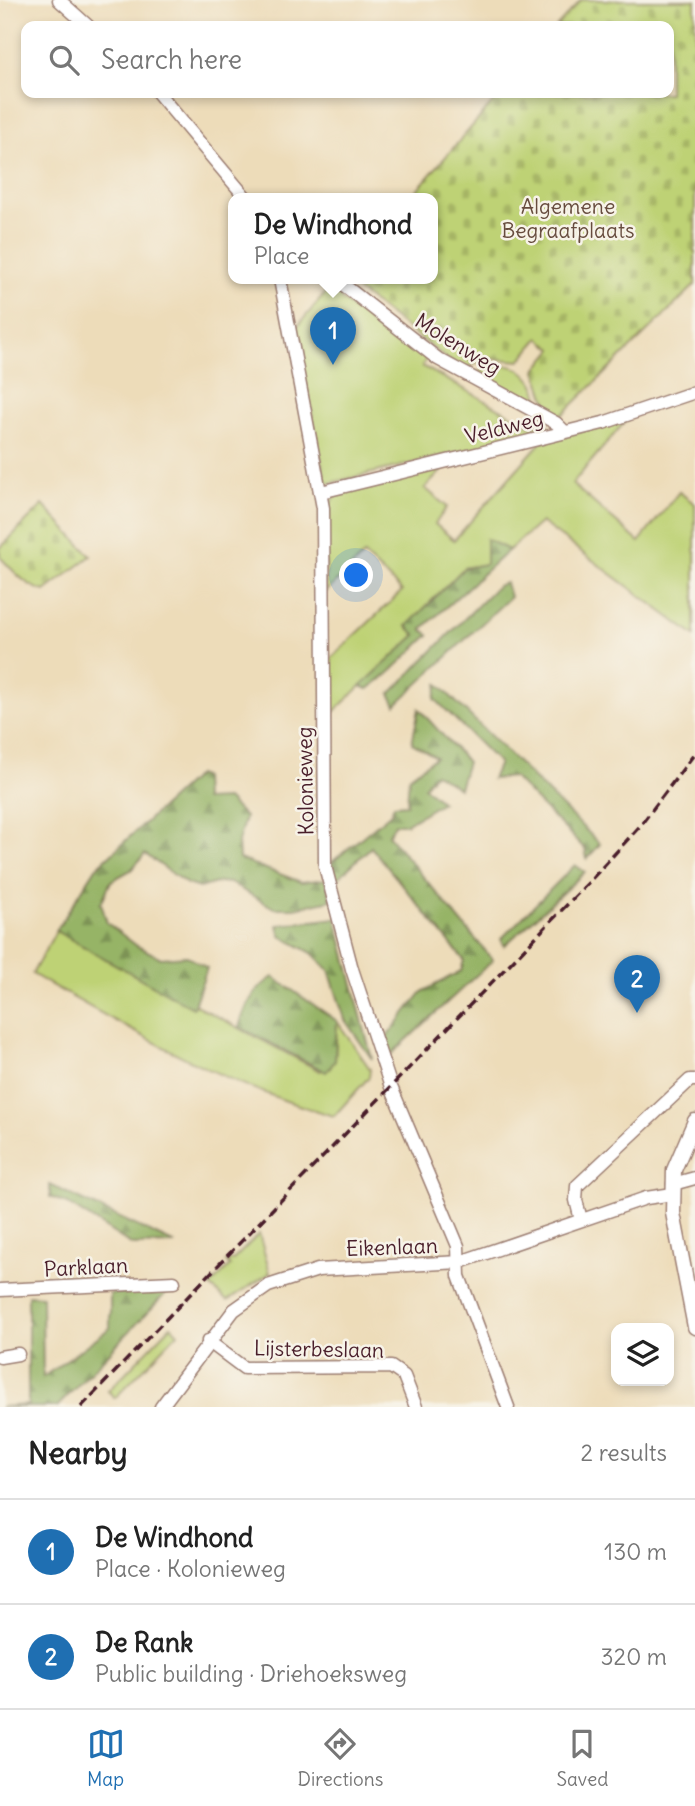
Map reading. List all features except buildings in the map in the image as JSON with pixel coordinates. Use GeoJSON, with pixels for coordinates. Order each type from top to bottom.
{"type":"FeatureCollection","features":[{"type":"Feature","properties":{"kind":"street"},"geometry":{"type":"LineString","coordinates":[[58,0],[82,21]]}},
{"type":"Feature","properties":{"kind":"street"},"geometry":{"type":"LineString","coordinates":[[162,98],[242,193]]}},
{"type":"Feature","properties":{"kind":"street","name":"Kolonieweg"},"geometry":{"type":"LineString","coordinates":[[281,284],[321,492],[325,866],[352,969],[386,1071],[458,1246],[459,1276],[508,1407]]}},
{"type":"Feature","properties":{"kind":"street","name":"Molenweg"},"geometry":{"type":"LineString","coordinates":[[342,284],[438,359],[556,423],[565,432]]}},
{"type":"Feature","properties":{"kind":"street","name":"Veldweg"},"geometry":{"type":"LineString","coordinates":[[321,492],[565,432],[695,392]]}},
{"type":"Feature","properties":{"kind":"street"},"geometry":{"type":"LineString","coordinates":[[581,1220],[576,1200],[577,1186],[690,1080],[695,1080]]}},
{"type":"Feature","properties":{"kind":"street"},"geometry":{"type":"LineString","coordinates":[[695,1121],[678,1156],[673,1189],[675,1225],[695,1327]]}},
{"type":"Feature","properties":{"kind":"street","name":"Eikenlaan"},"geometry":{"type":"LineString","coordinates":[[160,1407],[234,1310],[268,1286],[318,1269],[460,1262],[673,1189],[695,1178]]}},
{"type":"Feature","properties":{"kind":"street","name":"Parklaan"},"geometry":{"type":"LineString","coordinates":[[0,1290],[174,1282]]}},
{"type":"Feature","properties":{"kind":"street","name":"Lijsterbeslaan"},"geometry":{"type":"LineString","coordinates":[[208,1341],[244,1368],[391,1367],[404,1376],[416,1407]]}},
{"type":"Feature","properties":{"kind":"street"},"geometry":{"type":"LineString","coordinates":[[0,1357],[18,1354]]}},
{"type":"Feature","properties":{"kind":"green space","name":"Algemene Begraafplaats"},"geometry":{"type":"Polygon","coordinates":[[[581,0],[695,0],[695,285],[561,416],[550,412],[536,370],[553,349],[539,338],[520,361],[486,358],[465,369],[452,363],[349,284],[438,284],[438,193],[414,193],[497,98],[674,98],[674,21],[562,21],[581,0]]]}},
{"type":"Feature","properties":{"kind":"green space"},"geometry":{"type":"Polygon","coordinates":[[[333,284],[337,284],[346,292],[340,299],[353,308],[359,303],[373,314],[368,321],[385,336],[393,329],[428,356],[422,366],[535,428],[540,418],[549,425],[548,431],[326,484],[295,329],[333,284]]]}},
{"type":"Feature","properties":{"kind":"green space"},"geometry":{"type":"Polygon","coordinates":[[[493,365],[513,367],[527,375],[536,389],[541,408],[475,374],[493,365]]]}},
{"type":"Feature","properties":{"kind":"green space"},"geometry":{"type":"Polygon","coordinates":[[[628,418],[572,484],[639,542],[679,492],[695,504],[695,636],[541,522],[509,550],[486,540],[486,564],[464,568],[407,626],[416,635],[327,718],[326,663],[402,591],[364,555],[326,592],[325,511],[336,494],[450,462],[425,488],[447,507],[435,524],[454,540],[542,441],[628,418]]]}},
{"type":"Feature","properties":{"kind":"green space"},"geometry":{"type":"Polygon","coordinates":[[[43,505],[91,556],[45,591],[26,582],[0,557],[0,548],[43,505]]]}},
{"type":"Feature","properties":{"kind":"green space"},"geometry":{"type":"Polygon","coordinates":[[[486,539],[509,550],[422,629],[429,635],[388,674],[368,689],[361,686],[416,635],[407,626],[464,568],[486,564],[486,539]]]}},
{"type":"Feature","properties":{"kind":"green space"},"geometry":{"type":"Polygon","coordinates":[[[506,583],[510,597],[396,705],[390,694],[497,586],[506,583]]]}},
{"type":"Feature","properties":{"kind":"green space"},"geometry":{"type":"Polygon","coordinates":[[[438,684],[600,844],[587,859],[585,849],[513,777],[492,779],[499,763],[435,699],[438,684]]]}},
{"type":"Feature","properties":{"kind":"green space"},"geometry":{"type":"Polygon","coordinates":[[[419,709],[467,762],[459,788],[435,773],[424,787],[442,802],[406,824],[395,824],[388,835],[493,960],[386,1059],[382,1043],[422,992],[461,971],[464,960],[371,847],[335,881],[331,863],[391,813],[394,805],[407,804],[409,777],[436,757],[412,743],[419,709]]]}},
{"type":"Feature","properties":{"kind":"green space"},"geometry":{"type":"Polygon","coordinates":[[[197,775],[203,778],[204,800],[227,799],[245,817],[238,842],[239,859],[301,882],[326,879],[331,900],[295,908],[274,908],[230,883],[220,882],[199,888],[187,884],[145,854],[131,870],[111,881],[101,903],[107,923],[137,946],[161,958],[187,956],[207,968],[193,1008],[56,931],[96,868],[197,775]]]}},
{"type":"Feature","properties":{"kind":"green space"},"geometry":{"type":"Polygon","coordinates":[[[575,865],[585,872],[504,946],[501,939],[575,865]]]}},
{"type":"Feature","properties":{"kind":"green space"},"geometry":{"type":"Polygon","coordinates":[[[336,918],[372,1059],[345,1020],[329,970],[312,953],[281,936],[278,925],[336,918]]]}},
{"type":"Feature","properties":{"kind":"green space"},"geometry":{"type":"Polygon","coordinates":[[[56,931],[192,1007],[194,1004],[320,1071],[335,1061],[337,1021],[370,1069],[369,1077],[334,1116],[294,1104],[216,1073],[142,1036],[32,974],[56,931]]]}},
{"type":"Feature","properties":{"kind":"green space"},"geometry":{"type":"Polygon","coordinates":[[[273,977],[337,1021],[335,1061],[326,1072],[239,1027],[251,999],[260,987],[273,977]]]}},
{"type":"Feature","properties":{"kind":"green space"},"geometry":{"type":"Polygon","coordinates":[[[50,1185],[175,1244],[132,1245],[68,1204],[50,1197],[50,1185]]]}},
{"type":"Feature","properties":{"kind":"green space"},"geometry":{"type":"Polygon","coordinates":[[[259,1234],[270,1273],[227,1301],[210,1286],[230,1266],[226,1262],[233,1260],[259,1234]]]}},
{"type":"Feature","properties":{"kind":"green space"},"geometry":{"type":"Polygon","coordinates":[[[170,1289],[57,1407],[0,1407],[28,1405],[28,1295],[42,1296],[43,1377],[110,1328],[110,1294],[170,1289]]]}},
{"type":"Feature","properties":{"kind":"green space"},"geometry":{"type":"Polygon","coordinates":[[[171,1326],[178,1333],[115,1398],[108,1391],[171,1326]]]}},
{"type":"Feature","properties":{"kind":"railway"},"geometry":{"type":"LineString","coordinates":[[81,1407],[587,884],[640,826],[695,753]]}},
{"type":"Feature","properties":{"kind":"place","name":"De Windhond"},"geometry":{"type":"Point","coordinates":[333,365]}},
{"type":"Feature","properties":{"kind":"place","name":"De Rank"},"geometry":{"type":"Point","coordinates":[637,1013]}}]}
